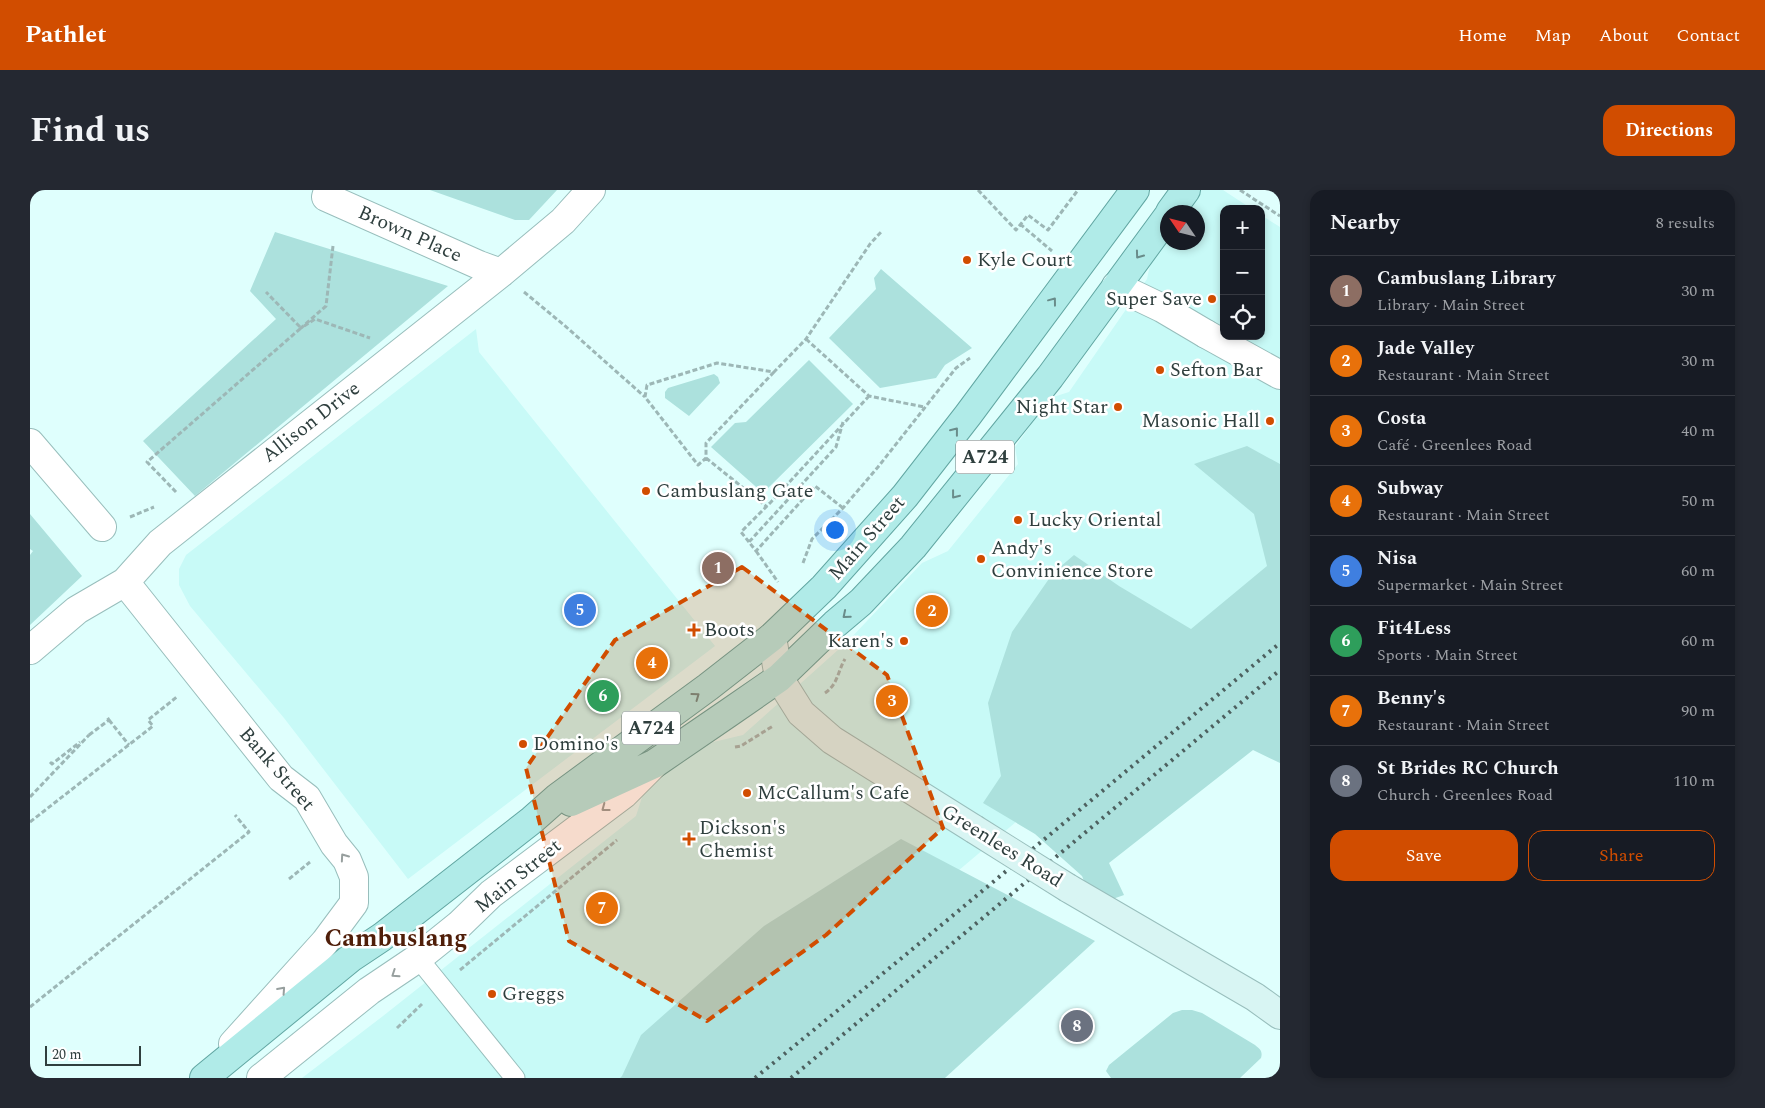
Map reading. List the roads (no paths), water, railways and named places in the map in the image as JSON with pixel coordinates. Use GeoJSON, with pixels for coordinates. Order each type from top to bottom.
{"type":"FeatureCollection","features":[{"type":"Feature","properties":{"kind":"main road","name":"Main Street"},"geometry":{"type":"LineString","coordinates":[[203,1078],[352,957],[382,937],[532,820],[558,797],[708,687],[772,637],[824,587],[904,496],[974,407],[1135,190]]}},
{"type":"Feature","properties":{"kind":"main road"},"geometry":{"type":"LineString","coordinates":[[1175,205],[1186,190]]}},
{"type":"Feature","properties":{"kind":"main road","name":"Main Street"},"geometry":{"type":"LineString","coordinates":[[532,820],[654,764],[779,678],[861,602],[913,547],[1050,377],[1160,227]]}},
{"type":"Feature","properties":{"kind":"main road","name":"Greenlees Road"},"geometry":{"type":"LineString","coordinates":[[772,637],[779,678],[800,713],[832,740],[1068,888],[1255,997],[1280,1014]]}},
{"type":"Feature","properties":{"kind":"street","name":"Brown Place"},"geometry":{"type":"LineString","coordinates":[[328,190],[326,197],[501,273]]}},
{"type":"Feature","properties":{"kind":"street","name":"Allison Drive"},"geometry":{"type":"LineString","coordinates":[[30,650],[78,610],[124,582],[160,543],[174,531],[501,273],[563,221],[591,190]]}},
{"type":"Feature","properties":{"kind":"street"},"geometry":{"type":"LineString","coordinates":[[1116,286],[1162,308],[1280,375]]}},
{"type":"Feature","properties":{"kind":"street"},"geometry":{"type":"LineString","coordinates":[[30,443],[102,527]]}},
{"type":"Feature","properties":{"kind":"street","name":"Bank Street"},"geometry":{"type":"LineString","coordinates":[[124,582],[281,778],[308,798],[334,844],[347,860],[354,876],[354,903],[325,942],[203,1078]]}},
{"type":"Feature","properties":{"kind":"street","name":"Main Street"},"geometry":{"type":"LineString","coordinates":[[260,1078],[369,992],[418,958],[459,925],[491,894],[624,794],[654,764]]}},
{"type":"Feature","properties":{"kind":"lane"},"geometry":{"type":"LineString","coordinates":[[418,958],[515,1078]]}},
{"type":"Feature","properties":{"kind":"railway"},"geometry":{"type":"LineString","coordinates":[[755,1078],[1280,643]]}},
{"type":"Feature","properties":{"kind":"railway"},"geometry":{"type":"LineString","coordinates":[[791,1078],[1280,670]]}},
{"type":"Feature","properties":{"kind":"place","name":"Kyle Court"},"geometry":{"type":"Point","coordinates":[967,260]}},
{"type":"Feature","properties":{"kind":"place","name":"Super Save"},"geometry":{"type":"Point","coordinates":[1212,299]}},
{"type":"Feature","properties":{"kind":"place","name":"Sefton Bar"},"geometry":{"type":"Point","coordinates":[1160,370]}},
{"type":"Feature","properties":{"kind":"place","name":"Night Star"},"geometry":{"type":"Point","coordinates":[1118,407]}},
{"type":"Feature","properties":{"kind":"place","name":"Masonic Hall"},"geometry":{"type":"Point","coordinates":[1270,421]}},
{"type":"Feature","properties":{"kind":"place","name":"Cambuslang Gate"},"geometry":{"type":"Point","coordinates":[646,491]}},
{"type":"Feature","properties":{"kind":"place","name":"Lucky Oriental"},"geometry":{"type":"Point","coordinates":[1018,520]}},
{"type":"Feature","properties":{"kind":"place","name":"Andy's Convinience Store"},"geometry":{"type":"Point","coordinates":[981,559]}},
{"type":"Feature","properties":{"kind":"place","name":"Cambuslang Library"},"geometry":{"type":"Point","coordinates":[718,568]}},
{"type":"Feature","properties":{"kind":"place","name":"Nisa"},"geometry":{"type":"Point","coordinates":[580,610]}},
{"type":"Feature","properties":{"kind":"place","name":"Jade Valley"},"geometry":{"type":"Point","coordinates":[932,611]}},
{"type":"Feature","properties":{"kind":"place","name":"Boots"},"geometry":{"type":"Point","coordinates":[694,630]}},
{"type":"Feature","properties":{"kind":"place","name":"Karen's"},"geometry":{"type":"Point","coordinates":[904,641]}},
{"type":"Feature","properties":{"kind":"place","name":"Subway"},"geometry":{"type":"Point","coordinates":[652,663]}},
{"type":"Feature","properties":{"kind":"place","name":"Fit4Less"},"geometry":{"type":"Point","coordinates":[603,696]}},
{"type":"Feature","properties":{"kind":"place","name":"Costa"},"geometry":{"type":"Point","coordinates":[892,701]}},
{"type":"Feature","properties":{"kind":"place","name":"Domino's"},"geometry":{"type":"Point","coordinates":[523,744]}},
{"type":"Feature","properties":{"kind":"place","name":"McCallum's Cafe"},"geometry":{"type":"Point","coordinates":[747,793]}},
{"type":"Feature","properties":{"kind":"place","name":"Dickson's Chemist"},"geometry":{"type":"Point","coordinates":[689,839]}},
{"type":"Feature","properties":{"kind":"place","name":"Benny's"},"geometry":{"type":"Point","coordinates":[602,908]}},
{"type":"Feature","properties":{"kind":"place","name":"Greggs"},"geometry":{"type":"Point","coordinates":[492,994]}},
{"type":"Feature","properties":{"kind":"place","name":"St Brides RC Church"},"geometry":{"type":"Point","coordinates":[1077,1026]}},
{"type":"Feature","properties":{"kind":"district","name":"Cambuslang"},"geometry":{"type":"Point","coordinates":[396,939]}}]}
